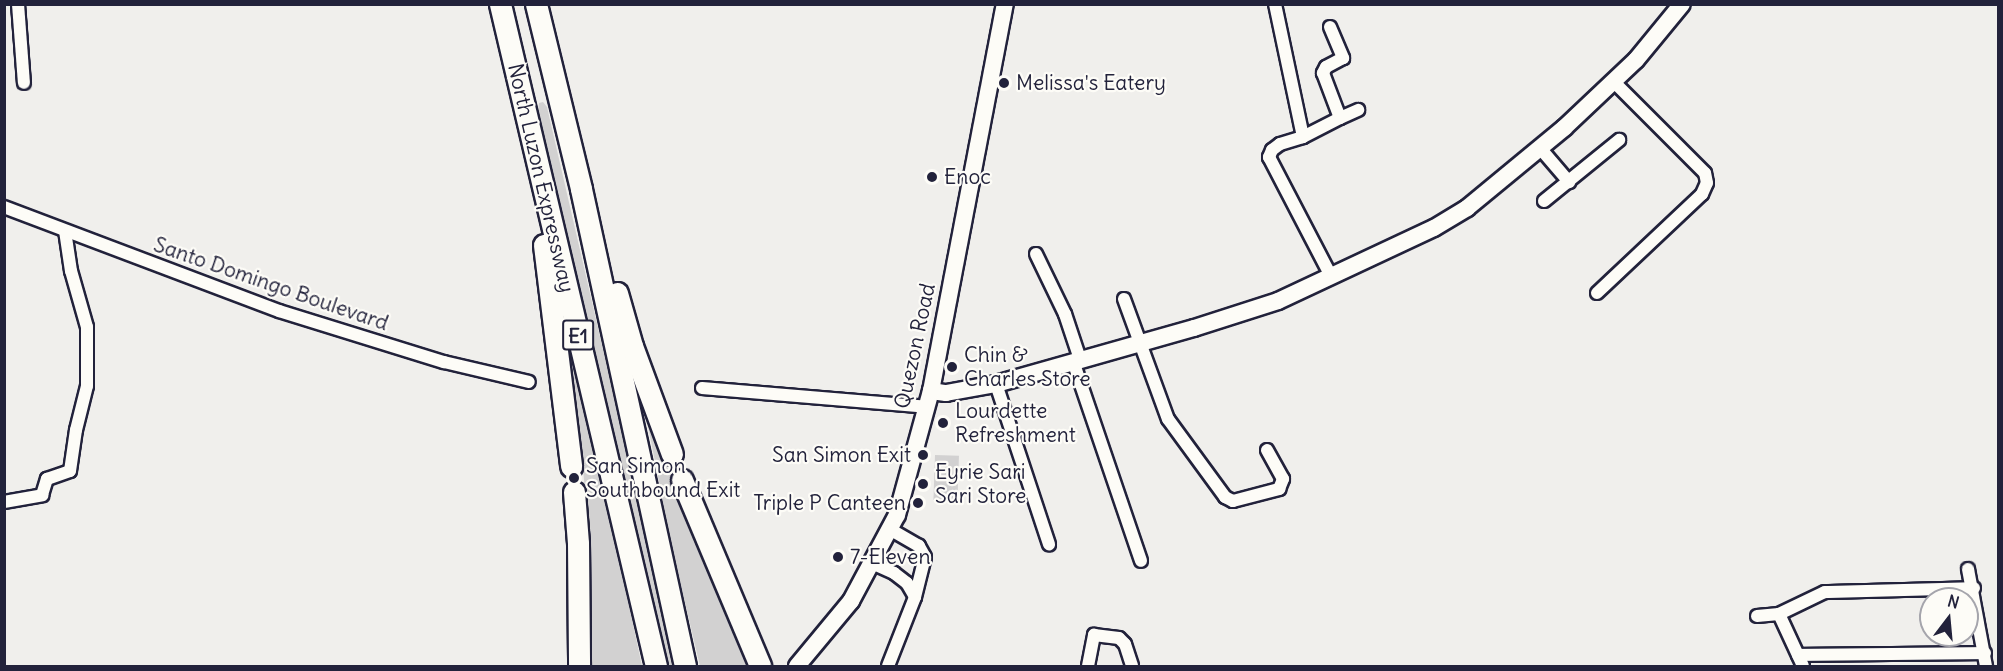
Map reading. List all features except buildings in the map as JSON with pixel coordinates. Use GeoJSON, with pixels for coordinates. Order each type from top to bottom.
{"type":"FeatureCollection","features":[{"type":"Feature","properties":{"kind":"highway"},"geometry":{"type":"LineString","coordinates":[[492,4],[544,242],[571,466]]}},
{"type":"Feature","properties":{"kind":"highway","name":"North Luzon Expressway"},"geometry":{"type":"LineString","coordinates":[[500,4],[656,666]]}},
{"type":"Feature","properties":{"kind":"highway","name":"North Luzon Expressway"},"geometry":{"type":"LineString","coordinates":[[536,4],[581,189],[685,666]]}},
{"type":"Feature","properties":{"kind":"highway"},"geometry":{"type":"LineString","coordinates":[[581,189],[594,215],[632,346],[672,454]]}},
{"type":"Feature","properties":{"kind":"highway"},"geometry":{"type":"LineString","coordinates":[[682,480],[760,666]]}},
{"type":"Feature","properties":{"kind":"highway"},"geometry":{"type":"LineString","coordinates":[[574,492],[578,543],[579,666]]}},
{"type":"Feature","properties":{"kind":"street"},"geometry":{"type":"LineString","coordinates":[[18,4],[24,84]]}},
{"type":"Feature","properties":{"kind":"street","name":"Quezon Road"},"geometry":{"type":"LineString","coordinates":[[797,666],[839,618],[874,564],[897,515],[928,399],[1005,4]]}},
{"type":"Feature","properties":{"kind":"street"},"geometry":{"type":"LineString","coordinates":[[1275,4],[1303,137]]}},
{"type":"Feature","properties":{"kind":"street"},"geometry":{"type":"LineString","coordinates":[[702,388],[928,399],[946,393],[996,384],[1278,301],[1434,228],[1467,208],[1540,148],[1614,82],[1676,7]]}},
{"type":"Feature","properties":{"kind":"street"},"geometry":{"type":"LineString","coordinates":[[1330,27],[1344,58],[1326,67],[1323,73],[1340,118]]}},
{"type":"Feature","properties":{"kind":"street"},"geometry":{"type":"LineString","coordinates":[[1597,294],[1702,194],[1707,183],[1705,173],[1614,82]]}},
{"type":"Feature","properties":{"kind":"street"},"geometry":{"type":"LineString","coordinates":[[1331,276],[1269,157],[1272,150],[1280,144],[1303,137],[1358,110]]}},
{"type":"Feature","properties":{"kind":"street"},"geometry":{"type":"LineString","coordinates":[[1544,201],[1619,140]]}},
{"type":"Feature","properties":{"kind":"street"},"geometry":{"type":"LineString","coordinates":[[1540,148],[1569,182]]}},
{"type":"Feature","properties":{"kind":"street","name":"Santo Domingo Boulevard"},"geometry":{"type":"LineString","coordinates":[[4,207],[321,325],[444,362],[529,382]]}},
{"type":"Feature","properties":{"kind":"street"},"geometry":{"type":"LineString","coordinates":[[4,502],[42,495],[47,479],[70,471],[75,430],[87,386],[87,327],[71,271],[65,231]]}},
{"type":"Feature","properties":{"kind":"street"},"geometry":{"type":"LineString","coordinates":[[1036,254],[1065,314],[1076,360],[1141,561]]}},
{"type":"Feature","properties":{"kind":"street"},"geometry":{"type":"LineString","coordinates":[[1124,299],[1168,419],[1226,497],[1233,501],[1279,489],[1283,479],[1267,450]]}},
{"type":"Feature","properties":{"kind":"street"},"geometry":{"type":"LineString","coordinates":[[996,384],[1049,544]]}},
{"type":"Feature","properties":{"kind":"street"},"geometry":{"type":"LineString","coordinates":[[888,666],[923,571],[923,551],[919,546],[891,530]]}},
{"type":"Feature","properties":{"kind":"street"},"geometry":{"type":"LineString","coordinates":[[874,564],[894,573],[907,583],[915,597]]}},
{"type":"Feature","properties":{"kind":"street"},"geometry":{"type":"LineString","coordinates":[[1968,569],[1974,587]]}},
{"type":"Feature","properties":{"kind":"street"},"geometry":{"type":"LineString","coordinates":[[1757,616],[1779,614],[1825,592],[1919,589]]}},
{"type":"Feature","properties":{"kind":"street"},"geometry":{"type":"LineString","coordinates":[[1779,614],[1801,661],[1985,653]]}},
{"type":"Feature","properties":{"kind":"street"},"geometry":{"type":"LineString","coordinates":[[1979,618],[1986,666]]}},
{"type":"Feature","properties":{"kind":"street"},"geometry":{"type":"LineString","coordinates":[[1088,666],[1094,635],[1119,638],[1125,644],[1132,666]]}},
{"type":"Feature","properties":{"kind":"shaded area"},"geometry":{"type":"Polygon","coordinates":[[[543,102],[547,107],[676,666],[664,666],[634,523],[538,111],[539,103],[543,102]]]}},
{"type":"Feature","properties":{"kind":"shaded area"},"geometry":{"type":"Polygon","coordinates":[[[562,318],[607,504],[642,666],[590,666],[588,540],[582,451],[562,333],[562,318]]]}},
{"type":"Feature","properties":{"kind":"shaded area"},"geometry":{"type":"Polygon","coordinates":[[[644,406],[748,666],[700,666],[672,548],[644,406]]]}},
{"type":"Feature","properties":{"kind":"shaded area"},"geometry":{"type":"Polygon","coordinates":[[[935,455],[959,456],[957,501],[933,500],[935,455]]]}},
{"type":"Feature","properties":{"kind":"place","name":"Melissa's Eatery"},"geometry":{"type":"Point","coordinates":[1004,83]}},
{"type":"Feature","properties":{"kind":"place","name":"Enoc"},"geometry":{"type":"Point","coordinates":[932,177]}},
{"type":"Feature","properties":{"kind":"place","name":"Chin & Charles Store"},"geometry":{"type":"Point","coordinates":[952,367]}},
{"type":"Feature","properties":{"kind":"place","name":"Lourdette Refreshment"},"geometry":{"type":"Point","coordinates":[943,423]}},
{"type":"Feature","properties":{"kind":"place","name":"San Simon Exit"},"geometry":{"type":"Point","coordinates":[923,455]}},
{"type":"Feature","properties":{"kind":"place","name":"San Simon Southbound Exit"},"geometry":{"type":"Point","coordinates":[574,478]}},
{"type":"Feature","properties":{"kind":"place","name":"Eyrie Sari Sari Store"},"geometry":{"type":"Point","coordinates":[923,484]}},
{"type":"Feature","properties":{"kind":"place","name":"Triple P Canteen"},"geometry":{"type":"Point","coordinates":[918,503]}},
{"type":"Feature","properties":{"kind":"place","name":"7-Eleven"},"geometry":{"type":"Point","coordinates":[838,557]}}]}
